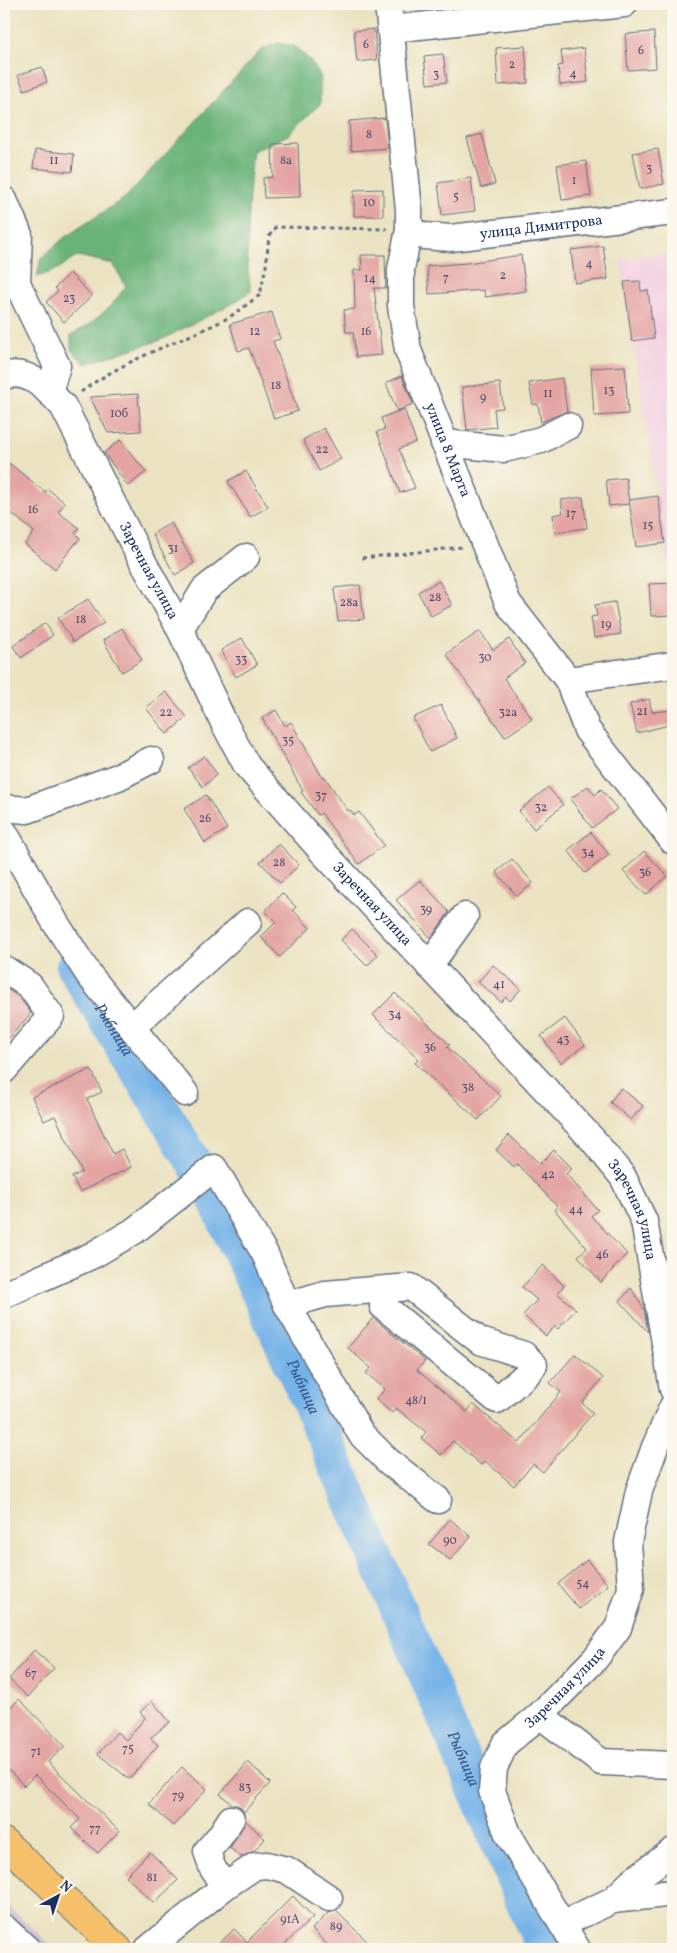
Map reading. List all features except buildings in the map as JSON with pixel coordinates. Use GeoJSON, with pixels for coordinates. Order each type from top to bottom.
{"type":"FeatureCollection","features":[{"type":"Feature","properties":{"kind":"main road"},"geometry":{"type":"LineString","coordinates":[[4,1842],[118,1949]]}},
{"type":"Feature","properties":{"kind":"street"},"geometry":{"type":"LineString","coordinates":[[390,16],[624,4]]}},
{"type":"Feature","properties":{"kind":"street","name":"улица 8 Марта"},"geometry":{"type":"LineString","coordinates":[[390,16],[409,230],[401,269],[402,306],[408,350],[508,603],[568,680],[587,730],[673,841]]}},
{"type":"Feature","properties":{"kind":"street"},"geometry":{"type":"LineString","coordinates":[[4,200],[19,235],[17,282],[58,366],[56,399]]}},
{"type":"Feature","properties":{"kind":"street","name":"улица Димитрова"},"geometry":{"type":"LineString","coordinates":[[409,230],[424,236],[451,238],[673,212]]}},
{"type":"Feature","properties":{"kind":"street"},"geometry":{"type":"LineString","coordinates":[[4,376],[10,374],[30,376],[56,399]]}},
{"type":"Feature","properties":{"kind":"street","name":"Заречная улица"},"geometry":{"type":"LineString","coordinates":[[56,399],[180,629],[224,723],[247,766],[321,850],[594,1140],[623,1177],[644,1221],[673,1389]]}},
{"type":"Feature","properties":{"kind":"street"},"geometry":{"type":"LineString","coordinates":[[444,443],[504,449],[541,440],[568,426]]}},
{"type":"Feature","properties":{"kind":"street"},"geometry":{"type":"LineString","coordinates":[[180,629],[204,590],[246,557]]}},
{"type":"Feature","properties":{"kind":"street"},"geometry":{"type":"LineString","coordinates":[[568,680],[673,665]]}},
{"type":"Feature","properties":{"kind":"street"},"geometry":{"type":"LineString","coordinates":[[4,808],[27,810],[118,777],[151,760]]}},
{"type":"Feature","properties":{"kind":"street"},"geometry":{"type":"LineString","coordinates":[[4,832],[55,922],[89,976],[185,1093]]}},
{"type":"Feature","properties":{"kind":"street"},"geometry":{"type":"LineString","coordinates":[[429,966],[465,916]]}},
{"type":"Feature","properties":{"kind":"street"},"geometry":{"type":"LineString","coordinates":[[132,1027],[248,922]]}},
{"type":"Feature","properties":{"kind":"street"},"geometry":{"type":"LineString","coordinates":[[4,969],[30,986],[51,1016],[4,1070]]}},
{"type":"Feature","properties":{"kind":"street"},"geometry":{"type":"LineString","coordinates":[[4,1295],[93,1255],[134,1231],[214,1168],[266,1254],[287,1305],[361,1434],[388,1461],[438,1500]]}},
{"type":"Feature","properties":{"kind":"street"},"geometry":{"type":"LineString","coordinates":[[287,1305],[325,1294],[411,1287],[480,1341],[524,1355],[534,1365],[527,1374],[497,1400],[383,1306]]}},
{"type":"Feature","properties":{"kind":"street","name":"Заречная улица"},"geometry":{"type":"LineString","coordinates":[[577,1949],[508,1834],[492,1791],[494,1768],[505,1744],[540,1715],[595,1659],[618,1628],[631,1589],[628,1542],[638,1491],[654,1447],[673,1406]]}},
{"type":"Feature","properties":{"kind":"street"},"geometry":{"type":"LineString","coordinates":[[540,1715],[601,1762],[673,1765]]}},
{"type":"Feature","properties":{"kind":"street"},"geometry":{"type":"LineString","coordinates":[[224,1887],[212,1868],[207,1851],[231,1820]]}},
{"type":"Feature","properties":{"kind":"street"},"geometry":{"type":"LineString","coordinates":[[562,1924],[612,1900],[634,1880],[673,1851]]}},
{"type":"Feature","properties":{"kind":"street"},"geometry":{"type":"LineString","coordinates":[[148,1949],[224,1887],[255,1866],[268,1865],[287,1870],[329,1898]]}},
{"type":"Feature","properties":{"kind":"street"},"geometry":{"type":"LineString","coordinates":[[612,1900],[673,1893]]}},
{"type":"Feature","properties":{"kind":"street"},"geometry":{"type":"LineString","coordinates":[[4,1928],[27,1949]]}},
{"type":"Feature","properties":{"kind":"path"},"geometry":{"type":"LineString","coordinates":[[56,399],[223,320],[260,295],[266,266],[269,236],[276,227],[409,230]]}},
{"type":"Feature","properties":{"kind":"path"},"geometry":{"type":"LineString","coordinates":[[362,558],[486,545]]}},
{"type":"Feature","properties":{"kind":"shaded area"},"geometry":{"type":"Polygon","coordinates":[[[673,253],[673,601],[620,259],[673,253]]]}},
{"type":"Feature","properties":{"kind":"shaded area"},"geometry":{"type":"Polygon","coordinates":[[[4,1902],[55,1949],[4,1949],[4,1902]]]}},
{"type":"Feature","properties":{"kind":"green space"},"geometry":{"type":"Polygon","coordinates":[[[278,43],[294,46],[310,60],[321,77],[320,104],[288,135],[253,151],[247,239],[251,291],[235,302],[161,340],[85,364],[71,350],[71,335],[101,314],[126,286],[113,264],[78,256],[54,271],[37,277],[41,258],[64,238],[126,197],[261,50],[278,43]]]}},
{"type":"Feature","properties":{"kind":"waterway","name":"Рыбница"},"geometry":{"type":"LineString","coordinates":[[74,967],[211,1190],[307,1397],[544,1949]]}}]}
